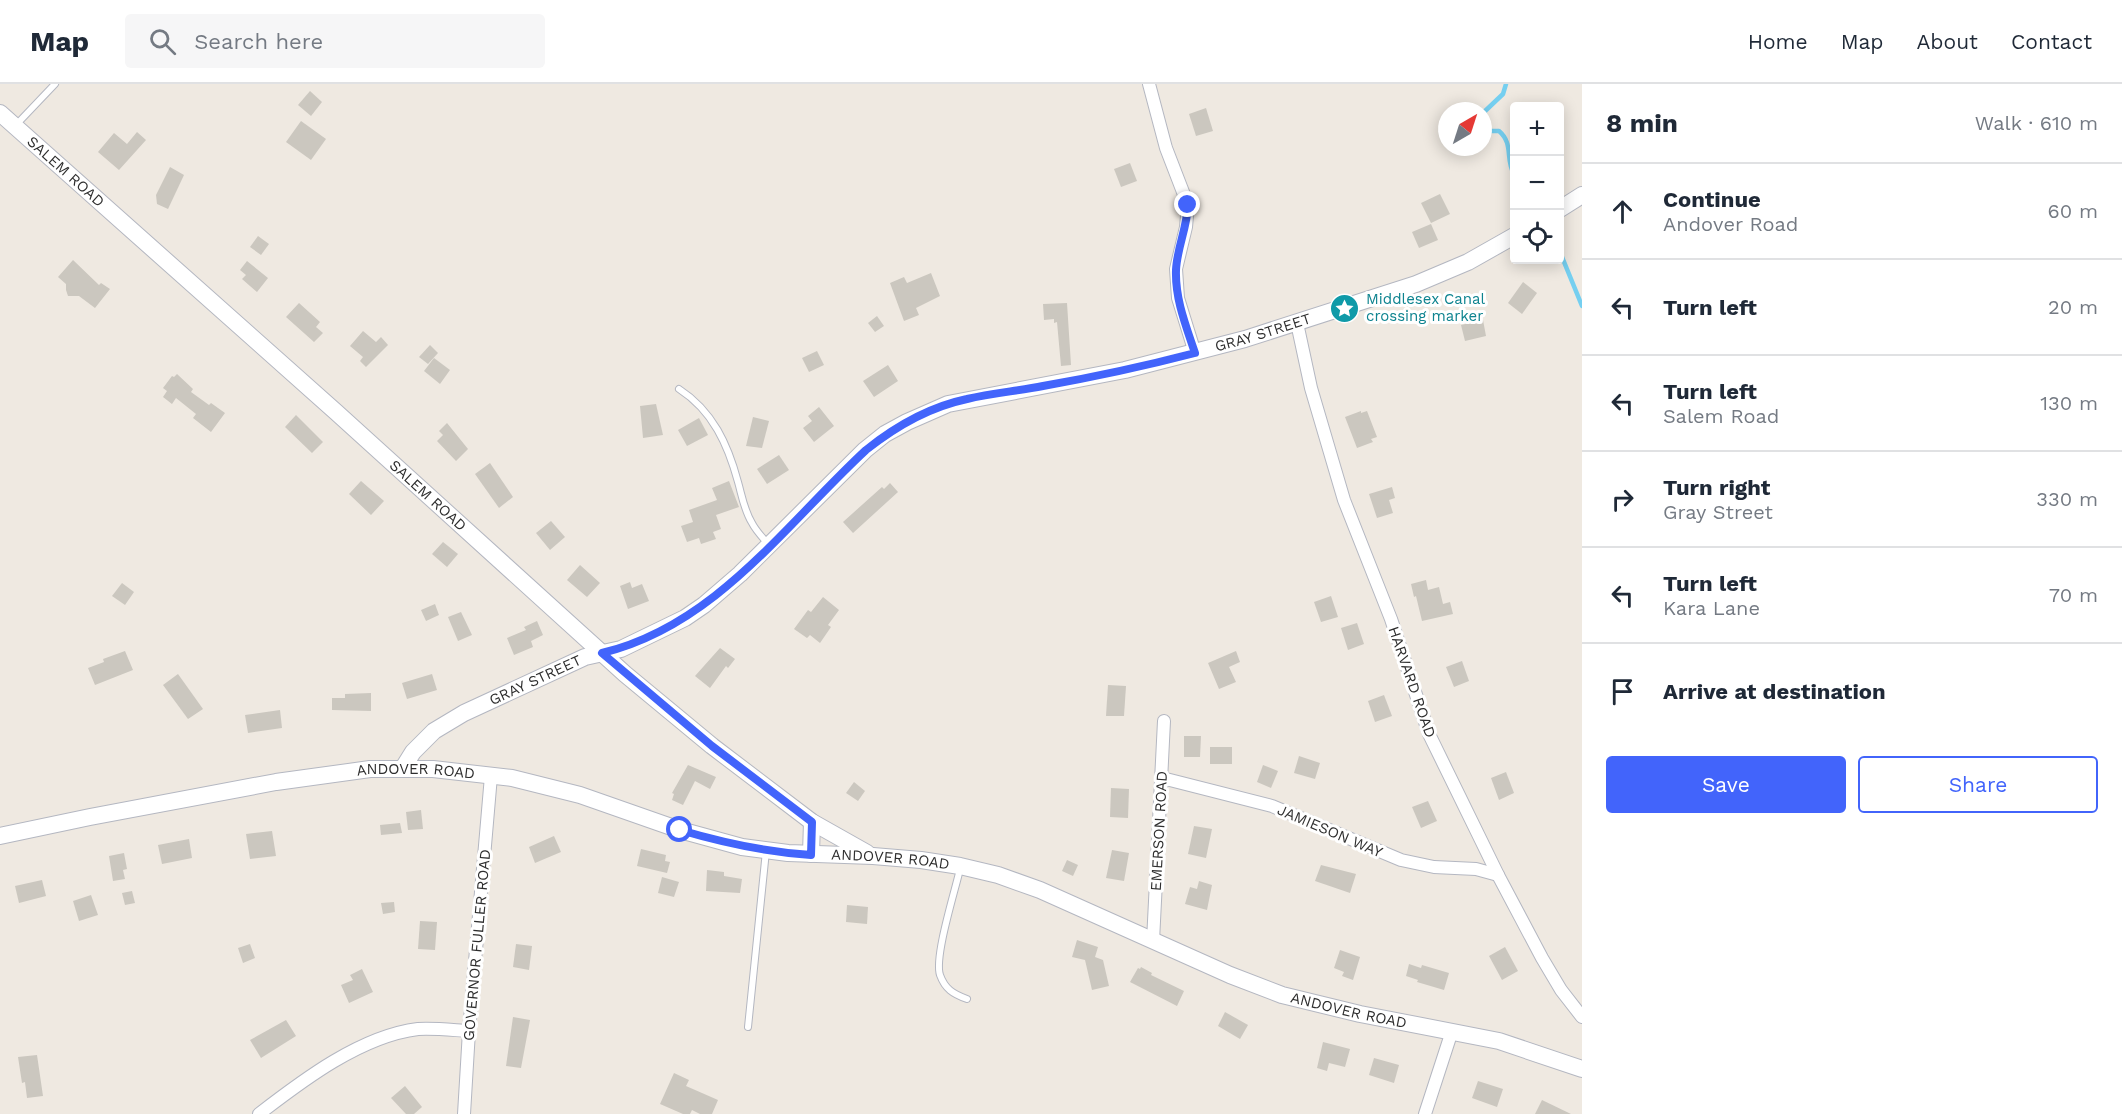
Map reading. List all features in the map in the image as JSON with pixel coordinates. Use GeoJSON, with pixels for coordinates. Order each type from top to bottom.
{"type":"FeatureCollection","features":[{"type":"Feature","properties":{"kind":"main road","name":"SALEM ROAD"},"geometry":{"type":"LineString","coordinates":[[0,113],[602,653],[712,746],[812,822],[873,856]]}},
{"type":"Feature","properties":{"kind":"main road"},"geometry":{"type":"LineString","coordinates":[[1564,206],[1582,195]]}},
{"type":"Feature","properties":{"kind":"main road","name":"GRAY STREET"},"geometry":{"type":"LineString","coordinates":[[403,768],[413,752],[434,731],[464,713],[585,657],[621,649],[685,618],[723,591],[866,450],[885,434],[927,412],[968,398],[1043,386],[1195,353],[1298,323],[1425,281],[1510,240]]}},
{"type":"Feature","properties":{"kind":"main road","name":"ANDOVER ROAD"},"geometry":{"type":"LineString","coordinates":[[0,836],[276,782],[370,769],[456,771],[491,776],[556,788],[718,841],[766,851],[811,855],[873,856],[960,866],[1009,879],[1040,890],[1230,975],[1282,995],[1360,1014],[1521,1047],[1582,1069]]}},
{"type":"Feature","properties":{"kind":"main road"},"geometry":{"type":"LineString","coordinates":[[811,855],[812,822]]}},
{"type":"Feature","properties":{"kind":"street"},"geometry":{"type":"LineString","coordinates":[[1149,84],[1166,148],[1188,205],[1186,226],[1176,269],[1178,298],[1195,353]]}},
{"type":"Feature","properties":{"kind":"street","name":"HARVARD ROAD"},"geometry":{"type":"LineString","coordinates":[[1298,323],[1311,388],[1344,500],[1391,619],[1426,726],[1498,875],[1542,958],[1561,990],[1582,1017]]}},
{"type":"Feature","properties":{"kind":"street","name":"EMERSON ROAD"},"geometry":{"type":"LineString","coordinates":[[1153,941],[1164,721]]}},
{"type":"Feature","properties":{"kind":"street","name":"GOVERNOR FULLER ROAD"},"geometry":{"type":"LineString","coordinates":[[464,1114],[491,776]]}},
{"type":"Feature","properties":{"kind":"street","name":"JAMIESON WAY"},"geometry":{"type":"LineString","coordinates":[[1162,778],[1272,806],[1401,860],[1434,867],[1476,869],[1498,875]]}},
{"type":"Feature","properties":{"kind":"street"},"geometry":{"type":"LineString","coordinates":[[258,1114],[330,1064],[367,1044],[418,1029],[469,1031]]}},
{"type":"Feature","properties":{"kind":"street"},"geometry":{"type":"LineString","coordinates":[[1425,1114],[1452,1032]]}},
{"type":"Feature","properties":{"kind":"lane"},"geometry":{"type":"LineString","coordinates":[[15,127],[56,84]]}},
{"type":"Feature","properties":{"kind":"lane"},"geometry":{"type":"LineString","coordinates":[[679,389],[701,405],[712,420],[731,458],[752,524],[770,545]]}},
{"type":"Feature","properties":{"kind":"lane"},"geometry":{"type":"LineString","coordinates":[[747,1027],[766,851]]}},
{"type":"Feature","properties":{"kind":"lane"},"geometry":{"type":"LineString","coordinates":[[960,866],[938,967],[940,975],[953,994],[967,999]]}},
{"type":"Feature","properties":{"kind":"building"},"geometry":{"type":"Polygon","coordinates":[[[310,91],[322,102],[311,116],[298,105],[310,91]]]}},
{"type":"Feature","properties":{"kind":"building"},"geometry":{"type":"Polygon","coordinates":[[[1206,108],[1213,131],[1196,136],[1189,114],[1206,108]]]}},
{"type":"Feature","properties":{"kind":"building"},"geometry":{"type":"Polygon","coordinates":[[[301,121],[326,139],[311,160],[286,142],[301,121]]]}},
{"type":"Feature","properties":{"kind":"building"},"geometry":{"type":"Polygon","coordinates":[[[137,132],[146,140],[119,170],[98,152],[114,133],[127,144],[137,132]]]}},
{"type":"Feature","properties":{"kind":"building"},"geometry":{"type":"Polygon","coordinates":[[[1130,163],[1137,181],[1121,187],[1114,169],[1130,163]]]}},
{"type":"Feature","properties":{"kind":"building"},"geometry":{"type":"Polygon","coordinates":[[[170,167],[184,175],[168,209],[157,204],[156,195],[170,167]]]}},
{"type":"Feature","properties":{"kind":"building"},"geometry":{"type":"Polygon","coordinates":[[[1440,194],[1450,214],[1431,223],[1421,203],[1440,194]]]}},
{"type":"Feature","properties":{"kind":"building"},"geometry":{"type":"Polygon","coordinates":[[[1431,224],[1438,240],[1419,248],[1412,232],[1431,224]]]}},
{"type":"Feature","properties":{"kind":"building"},"geometry":{"type":"Polygon","coordinates":[[[258,236],[269,244],[261,255],[250,247],[258,236]]]}},
{"type":"Feature","properties":{"kind":"building"},"geometry":{"type":"Polygon","coordinates":[[[73,260],[99,285],[101,283],[110,289],[95,308],[79,296],[68,296],[66,284],[58,277],[73,260]]]}},
{"type":"Feature","properties":{"kind":"building"},"geometry":{"type":"Polygon","coordinates":[[[247,261],[268,278],[257,292],[242,279],[246,275],[240,270],[247,261]]]}},
{"type":"Feature","properties":{"kind":"building"},"geometry":{"type":"Polygon","coordinates":[[[931,273],[940,296],[916,308],[919,315],[904,321],[890,283],[904,277],[907,283],[931,273]]]}},
{"type":"Feature","properties":{"kind":"building"},"geometry":{"type":"Polygon","coordinates":[[[1523,282],[1537,293],[1522,314],[1508,303],[1523,282]]]}},
{"type":"Feature","properties":{"kind":"building"},"geometry":{"type":"Polygon","coordinates":[[[299,303],[320,322],[316,327],[323,333],[314,342],[286,317],[299,303]]]}},
{"type":"Feature","properties":{"kind":"building"},"geometry":{"type":"Polygon","coordinates":[[[1067,303],[1071,365],[1061,366],[1057,322],[1054,323],[1054,319],[1044,320],[1043,304],[1067,303]]]}},
{"type":"Feature","properties":{"kind":"building"},"geometry":{"type":"Polygon","coordinates":[[[877,316],[884,326],[875,332],[868,323],[877,316]]]}},
{"type":"Feature","properties":{"kind":"building"},"geometry":{"type":"Polygon","coordinates":[[[1483,320],[1486,336],[1465,341],[1461,325],[1483,320]]]}},
{"type":"Feature","properties":{"kind":"building"},"geometry":{"type":"Polygon","coordinates":[[[363,331],[376,342],[381,337],[388,345],[366,367],[360,361],[363,357],[350,346],[363,331]]]}},
{"type":"Feature","properties":{"kind":"building"},"geometry":{"type":"Polygon","coordinates":[[[430,345],[438,353],[428,364],[419,357],[430,345]]]}},
{"type":"Feature","properties":{"kind":"building"},"geometry":{"type":"Polygon","coordinates":[[[817,351],[824,365],[809,372],[802,358],[817,351]]]}},
{"type":"Feature","properties":{"kind":"building"},"geometry":{"type":"Polygon","coordinates":[[[434,358],[450,370],[440,384],[424,371],[434,358]]]}},
{"type":"Feature","properties":{"kind":"building"},"geometry":{"type":"Polygon","coordinates":[[[888,365],[898,381],[874,397],[863,381],[888,365]]]}},
{"type":"Feature","properties":{"kind":"building"},"geometry":{"type":"Polygon","coordinates":[[[177,374],[193,389],[191,392],[225,413],[211,432],[193,418],[196,414],[176,398],[172,404],[163,397],[167,391],[163,388],[172,376],[177,374]]]}},
{"type":"Feature","properties":{"kind":"building"},"geometry":{"type":"Polygon","coordinates":[[[656,404],[663,435],[643,438],[640,406],[656,404]]]}},
{"type":"Feature","properties":{"kind":"building"},"geometry":{"type":"Polygon","coordinates":[[[819,407],[834,426],[814,442],[803,428],[812,421],[808,416],[819,407]]]}},
{"type":"Feature","properties":{"kind":"building"},"geometry":{"type":"Polygon","coordinates":[[[1361,411],[1361,413],[1367,411],[1377,437],[1371,439],[1373,442],[1357,448],[1345,417],[1361,411]]]}},
{"type":"Feature","properties":{"kind":"building"},"geometry":{"type":"Polygon","coordinates":[[[296,415],[323,442],[312,453],[285,427],[296,415]]]}},
{"type":"Feature","properties":{"kind":"building"},"geometry":{"type":"Polygon","coordinates":[[[753,417],[769,421],[762,448],[746,446],[753,417]]]}},
{"type":"Feature","properties":{"kind":"building"},"geometry":{"type":"Polygon","coordinates":[[[699,418],[708,435],[687,446],[678,430],[699,418]]]}},
{"type":"Feature","properties":{"kind":"building"},"geometry":{"type":"Polygon","coordinates":[[[447,423],[468,449],[456,461],[437,441],[443,435],[439,431],[447,423]]]}},
{"type":"Feature","properties":{"kind":"building"},"geometry":{"type":"Polygon","coordinates":[[[779,455],[789,470],[767,484],[757,469],[779,455]]]}},
{"type":"Feature","properties":{"kind":"building"},"geometry":{"type":"Polygon","coordinates":[[[490,463],[513,497],[499,508],[475,474],[490,463]]]}},
{"type":"Feature","properties":{"kind":"building"},"geometry":{"type":"Polygon","coordinates":[[[361,481],[384,501],[371,515],[349,494],[361,481]]]}},
{"type":"Feature","properties":{"kind":"building"},"geometry":{"type":"Polygon","coordinates":[[[729,481],[739,507],[716,515],[721,529],[713,532],[716,539],[701,544],[699,538],[687,542],[681,526],[693,522],[689,510],[717,500],[712,488],[729,481]]]}},
{"type":"Feature","properties":{"kind":"building"},"geometry":{"type":"Polygon","coordinates":[[[890,483],[898,492],[853,533],[843,522],[882,487],[884,489],[890,483]]]}},
{"type":"Feature","properties":{"kind":"building"},"geometry":{"type":"Polygon","coordinates":[[[1392,487],[1395,498],[1389,500],[1393,513],[1377,518],[1369,494],[1392,487]]]}},
{"type":"Feature","properties":{"kind":"building"},"geometry":{"type":"Polygon","coordinates":[[[551,521],[565,537],[550,550],[536,533],[551,521]]]}},
{"type":"Feature","properties":{"kind":"building"},"geometry":{"type":"Polygon","coordinates":[[[443,542],[458,554],[447,567],[432,554],[443,542]]]}},
{"type":"Feature","properties":{"kind":"building"},"geometry":{"type":"Polygon","coordinates":[[[580,565],[600,583],[587,597],[567,580],[580,565]]]}},
{"type":"Feature","properties":{"kind":"building"},"geometry":{"type":"Polygon","coordinates":[[[1426,580],[1428,590],[1439,587],[1443,604],[1450,602],[1453,614],[1422,621],[1411,584],[1426,580]]]}},
{"type":"Feature","properties":{"kind":"building"},"geometry":{"type":"Polygon","coordinates":[[[630,582],[632,588],[642,584],[649,601],[628,609],[620,586],[630,582]]]}},
{"type":"Feature","properties":{"kind":"building"},"geometry":{"type":"Polygon","coordinates":[[[122,583],[134,592],[125,605],[112,596],[122,583]]]}},
{"type":"Feature","properties":{"kind":"building"},"geometry":{"type":"Polygon","coordinates":[[[1331,596],[1338,617],[1321,622],[1314,602],[1331,596]]]}},
{"type":"Feature","properties":{"kind":"building"},"geometry":{"type":"Polygon","coordinates":[[[823,597],[839,610],[828,625],[831,627],[820,643],[810,635],[807,638],[794,629],[808,610],[811,612],[823,597]]]}},
{"type":"Feature","properties":{"kind":"building"},"geometry":{"type":"Polygon","coordinates":[[[435,604],[439,615],[426,621],[421,610],[435,604]]]}},
{"type":"Feature","properties":{"kind":"building"},"geometry":{"type":"Polygon","coordinates":[[[461,612],[472,635],[458,641],[448,617],[461,612]]]}},
{"type":"Feature","properties":{"kind":"building"},"geometry":{"type":"Polygon","coordinates":[[[537,621],[543,635],[531,641],[533,647],[514,655],[507,638],[526,630],[524,627],[537,621]]]}},
{"type":"Feature","properties":{"kind":"building"},"geometry":{"type":"Polygon","coordinates":[[[1357,623],[1364,644],[1348,650],[1341,628],[1357,623]]]}},
{"type":"Feature","properties":{"kind":"building"},"geometry":{"type":"Polygon","coordinates":[[[720,648],[735,659],[728,668],[726,666],[710,688],[695,676],[720,648]]]}},
{"type":"Feature","properties":{"kind":"building"},"geometry":{"type":"Polygon","coordinates":[[[125,651],[133,670],[95,685],[88,668],[104,662],[103,659],[125,651]]]}},
{"type":"Feature","properties":{"kind":"building"},"geometry":{"type":"Polygon","coordinates":[[[1236,651],[1240,662],[1229,667],[1236,682],[1219,689],[1208,663],[1236,651]]]}},
{"type":"Feature","properties":{"kind":"building"},"geometry":{"type":"Polygon","coordinates":[[[1462,661],[1469,681],[1454,687],[1446,667],[1462,661]]]}},
{"type":"Feature","properties":{"kind":"building"},"geometry":{"type":"Polygon","coordinates":[[[178,674],[203,709],[188,719],[163,685],[178,674]]]}},
{"type":"Feature","properties":{"kind":"building"},"geometry":{"type":"Polygon","coordinates":[[[432,674],[437,690],[407,699],[402,683],[432,674]]]}},
{"type":"Feature","properties":{"kind":"building"},"geometry":{"type":"Polygon","coordinates":[[[1108,685],[1126,686],[1124,716],[1106,716],[1108,685]]]}},
{"type":"Feature","properties":{"kind":"building"},"geometry":{"type":"Polygon","coordinates":[[[371,693],[371,711],[332,710],[332,698],[345,698],[345,694],[371,693]]]}},
{"type":"Feature","properties":{"kind":"building"},"geometry":{"type":"Polygon","coordinates":[[[1384,695],[1392,716],[1375,722],[1368,701],[1384,695]]]}},
{"type":"Feature","properties":{"kind":"building"},"geometry":{"type":"Polygon","coordinates":[[[280,710],[282,728],[248,733],[245,715],[280,710]]]}},
{"type":"Feature","properties":{"kind":"building"},"geometry":{"type":"Polygon","coordinates":[[[1184,736],[1201,736],[1200,757],[1184,757],[1184,736]]]}},
{"type":"Feature","properties":{"kind":"building"},"geometry":{"type":"Polygon","coordinates":[[[1210,747],[1232,747],[1232,764],[1210,764],[1210,747]]]}},
{"type":"Feature","properties":{"kind":"building"},"geometry":{"type":"Polygon","coordinates":[[[1299,756],[1320,763],[1315,779],[1294,773],[1299,756]]]}},
{"type":"Feature","properties":{"kind":"building"},"geometry":{"type":"Polygon","coordinates":[[[688,765],[716,777],[710,789],[695,781],[683,805],[672,800],[674,794],[672,793],[688,765]]]}},
{"type":"Feature","properties":{"kind":"building"},"geometry":{"type":"Polygon","coordinates":[[[1263,765],[1278,771],[1271,788],[1257,782],[1263,765]]]}},
{"type":"Feature","properties":{"kind":"building"},"geometry":{"type":"Polygon","coordinates":[[[1506,772],[1514,793],[1499,800],[1491,778],[1506,772]]]}},
{"type":"Feature","properties":{"kind":"building"},"geometry":{"type":"Polygon","coordinates":[[[854,782],[865,791],[858,801],[846,793],[854,782]]]}},
{"type":"Feature","properties":{"kind":"building"},"geometry":{"type":"Polygon","coordinates":[[[1111,788],[1129,789],[1128,818],[1110,817],[1111,788]]]}},
{"type":"Feature","properties":{"kind":"building"},"geometry":{"type":"Polygon","coordinates":[[[1428,801],[1437,821],[1421,828],[1412,807],[1428,801]]]}},
{"type":"Feature","properties":{"kind":"building"},"geometry":{"type":"Polygon","coordinates":[[[421,810],[423,829],[408,830],[406,812],[421,810]]]}},
{"type":"Feature","properties":{"kind":"building"},"geometry":{"type":"Polygon","coordinates":[[[400,823],[402,833],[381,835],[380,825],[400,823]]]}},
{"type":"Feature","properties":{"kind":"building"},"geometry":{"type":"Polygon","coordinates":[[[1194,826],[1212,829],[1206,858],[1188,854],[1194,826]]]}},
{"type":"Feature","properties":{"kind":"building"},"geometry":{"type":"Polygon","coordinates":[[[272,831],[276,856],[250,859],[246,834],[272,831]]]}},
{"type":"Feature","properties":{"kind":"building"},"geometry":{"type":"Polygon","coordinates":[[[554,836],[561,852],[535,863],[529,847],[554,836]]]}},
{"type":"Feature","properties":{"kind":"building"},"geometry":{"type":"Polygon","coordinates":[[[189,839],[192,858],[162,864],[158,845],[189,839]]]}},
{"type":"Feature","properties":{"kind":"building"},"geometry":{"type":"Polygon","coordinates":[[[641,849],[666,855],[665,861],[670,862],[667,873],[637,866],[641,849]]]}},
{"type":"Feature","properties":{"kind":"building"},"geometry":{"type":"Polygon","coordinates":[[[1112,850],[1129,853],[1124,881],[1106,878],[1112,850]]]}},
{"type":"Feature","properties":{"kind":"building"},"geometry":{"type":"Polygon","coordinates":[[[124,853],[127,869],[123,870],[125,879],[113,881],[109,856],[124,853]]]}},
{"type":"Feature","properties":{"kind":"building"},"geometry":{"type":"Polygon","coordinates":[[[1067,860],[1078,865],[1073,876],[1062,871],[1067,860]]]}},
{"type":"Feature","properties":{"kind":"building"},"geometry":{"type":"Polygon","coordinates":[[[1321,865],[1356,874],[1350,893],[1315,881],[1321,865]]]}},
{"type":"Feature","properties":{"kind":"building"},"geometry":{"type":"Polygon","coordinates":[[[707,870],[724,872],[724,876],[742,879],[740,893],[706,891],[707,870]]]}},
{"type":"Feature","properties":{"kind":"building"},"geometry":{"type":"Polygon","coordinates":[[[662,877],[679,882],[674,897],[658,893],[662,877]]]}},
{"type":"Feature","properties":{"kind":"building"},"geometry":{"type":"Polygon","coordinates":[[[42,880],[46,896],[19,903],[15,886],[42,880]]]}},
{"type":"Feature","properties":{"kind":"building"},"geometry":{"type":"Polygon","coordinates":[[[1199,881],[1212,885],[1207,910],[1185,904],[1190,887],[1197,889],[1199,881]]]}},
{"type":"Feature","properties":{"kind":"building"},"geometry":{"type":"Polygon","coordinates":[[[132,891],[135,903],[125,905],[122,893],[132,891]]]}},
{"type":"Feature","properties":{"kind":"building"},"geometry":{"type":"Polygon","coordinates":[[[91,895],[98,915],[79,921],[73,901],[91,895]]]}},
{"type":"Feature","properties":{"kind":"building"},"geometry":{"type":"Polygon","coordinates":[[[394,902],[395,912],[383,914],[381,903],[394,902]]]}},
{"type":"Feature","properties":{"kind":"building"},"geometry":{"type":"Polygon","coordinates":[[[847,905],[868,907],[867,924],[846,922],[847,905]]]}},
{"type":"Feature","properties":{"kind":"building"},"geometry":{"type":"Polygon","coordinates":[[[420,921],[437,922],[435,950],[418,949],[420,921]]]}},
{"type":"Feature","properties":{"kind":"building"},"geometry":{"type":"Polygon","coordinates":[[[1077,940],[1098,947],[1095,957],[1103,960],[1109,986],[1092,990],[1085,960],[1072,957],[1077,940]]]}},
{"type":"Feature","properties":{"kind":"building"},"geometry":{"type":"Polygon","coordinates":[[[250,944],[255,958],[243,963],[238,948],[250,944]]]}},
{"type":"Feature","properties":{"kind":"building"},"geometry":{"type":"Polygon","coordinates":[[[516,944],[532,946],[529,970],[513,967],[516,944]]]}},
{"type":"Feature","properties":{"kind":"building"},"geometry":{"type":"Polygon","coordinates":[[[1505,947],[1518,971],[1502,980],[1489,956],[1505,947]]]}},
{"type":"Feature","properties":{"kind":"building"},"geometry":{"type":"Polygon","coordinates":[[[1340,950],[1360,957],[1353,980],[1342,976],[1344,972],[1334,968],[1340,950]]]}},
{"type":"Feature","properties":{"kind":"building"},"geometry":{"type":"Polygon","coordinates":[[[1409,964],[1421,968],[1422,965],[1449,973],[1444,990],[1417,982],[1418,980],[1406,976],[1409,964]]]}},
{"type":"Feature","properties":{"kind":"building"},"geometry":{"type":"Polygon","coordinates":[[[1141,967],[1152,973],[1151,975],[1184,991],[1177,1006],[1130,982],[1138,968],[1141,967]]]}},
{"type":"Feature","properties":{"kind":"building"},"geometry":{"type":"Polygon","coordinates":[[[362,969],[373,992],[349,1003],[341,985],[353,980],[350,975],[362,969]]]}},
{"type":"Feature","properties":{"kind":"building"},"geometry":{"type":"Polygon","coordinates":[[[1225,1012],[1248,1025],[1240,1039],[1218,1026],[1225,1012]]]}},
{"type":"Feature","properties":{"kind":"building"},"geometry":{"type":"Polygon","coordinates":[[[513,1017],[530,1020],[521,1068],[506,1066],[513,1017]]]}},
{"type":"Feature","properties":{"kind":"building"},"geometry":{"type":"Polygon","coordinates":[[[286,1020],[296,1036],[261,1058],[250,1040],[286,1020]]]}},
{"type":"Feature","properties":{"kind":"building"},"geometry":{"type":"Polygon","coordinates":[[[1323,1042],[1350,1049],[1345,1067],[1329,1063],[1327,1071],[1317,1068],[1323,1042]]]}},
{"type":"Feature","properties":{"kind":"building"},"geometry":{"type":"Polygon","coordinates":[[[37,1055],[43,1096],[27,1098],[18,1057],[37,1055]]]}},
{"type":"Feature","properties":{"kind":"building"},"geometry":{"type":"Polygon","coordinates":[[[1374,1058],[1399,1065],[1394,1083],[1369,1075],[1374,1058]]]}},
{"type":"Feature","properties":{"kind":"building"},"geometry":{"type":"Polygon","coordinates":[[[674,1073],[689,1080],[686,1086],[718,1100],[712,1114],[700,1114],[692,1110],[690,1114],[683,1114],[660,1104],[674,1073]]]}},
{"type":"Feature","properties":{"kind":"building"},"geometry":{"type":"Polygon","coordinates":[[[1478,1081],[1503,1089],[1497,1107],[1472,1098],[1478,1081]]]}},
{"type":"Feature","properties":{"kind":"building"},"geometry":{"type":"Polygon","coordinates":[[[405,1086],[422,1107],[414,1114],[406,1114],[391,1098],[405,1086]]]}},
{"type":"Feature","properties":{"kind":"building"},"geometry":{"type":"Polygon","coordinates":[[[1542,1100],[1571,1114],[1535,1114],[1542,1100]]]}},
{"type":"Feature","properties":{"kind":"waterway"},"geometry":{"type":"LineString","coordinates":[[1492,104],[1503,94],[1506,84]]}},
{"type":"Feature","properties":{"kind":"waterway"},"geometry":{"type":"LineString","coordinates":[[1492,131],[1499,131],[1504,136],[1510,163]]}},
{"type":"Feature","properties":{"kind":"waterway"},"geometry":{"type":"LineString","coordinates":[[1564,262],[1582,306]]}},
{"type":"Feature","properties":{"kind":"place","name":"Middlesex Canal crossing marker"},"geometry":{"type":"Point","coordinates":[1345,308]}},
{"type":"Feature","properties":{"kind":"route"},"geometry":{"type":"LineString","coordinates":[[680,830],[741,847],[811,855],[812,822],[712,746],[602,653],[621,649],[685,618],[723,591],[845,468],[885,434],[907,422],[927,412],[968,398],[1125,370],[1195,353],[1178,298],[1176,269],[1186,226],[1188,205]]}}]}
